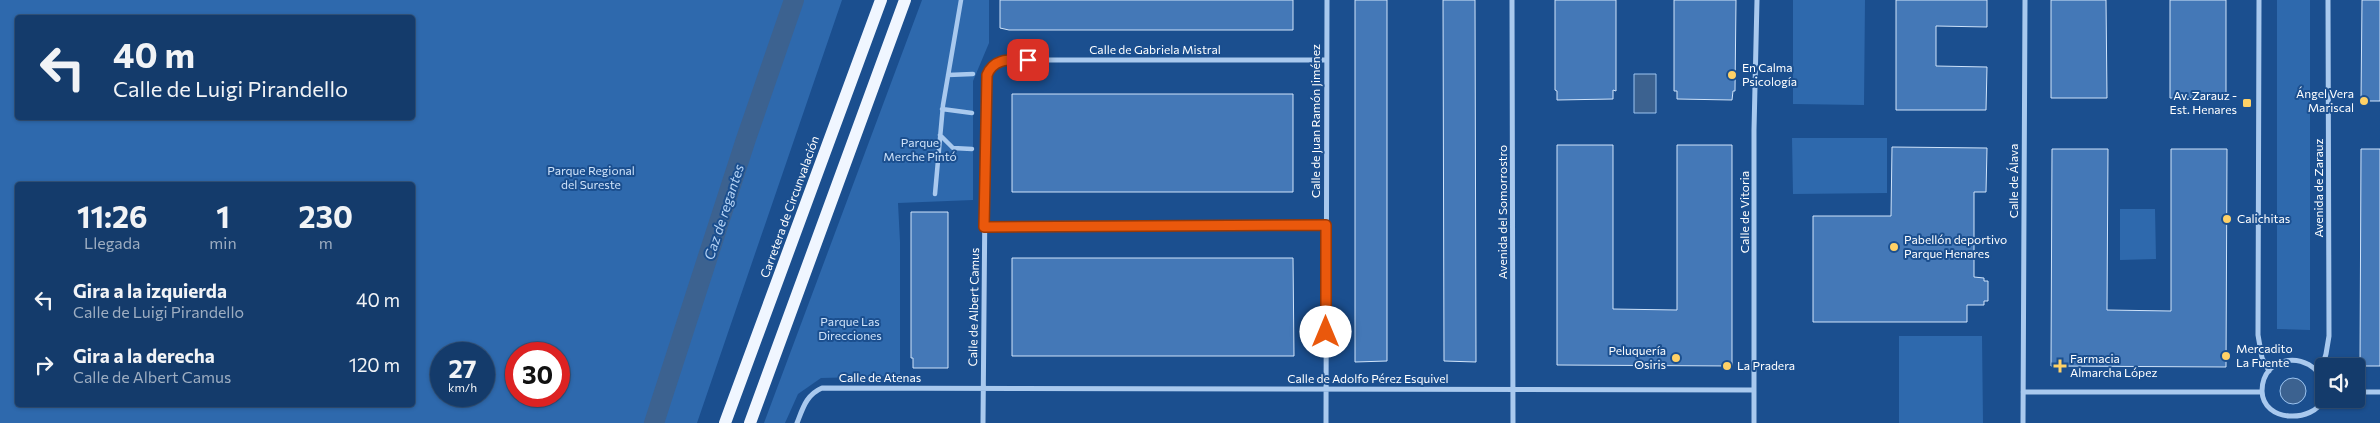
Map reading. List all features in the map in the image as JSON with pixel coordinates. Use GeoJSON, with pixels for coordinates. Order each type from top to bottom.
{"type":"FeatureCollection","features":[{"type":"Feature","properties":{"kind":"main road","name":"Carretera de Circunvalación"},"geometry":{"type":"LineString","coordinates":[[726,423],[881,0]]}},
{"type":"Feature","properties":{"kind":"main road"},"geometry":{"type":"LineString","coordinates":[[750,423],[905,0]]}},
{"type":"Feature","properties":{"kind":"street"},"geometry":{"type":"LineString","coordinates":[[935,194],[942,110],[961,0]]}},
{"type":"Feature","properties":{"kind":"street","name":"Calle de Juan Ramón Jiménez"},"geometry":{"type":"LineString","coordinates":[[1326,423],[1327,0]]}},
{"type":"Feature","properties":{"kind":"street","name":"Avenida del Somorrostro"},"geometry":{"type":"LineString","coordinates":[[1512,0],[1513,423]]}},
{"type":"Feature","properties":{"kind":"street","name":"Calle de Vitoria"},"geometry":{"type":"LineString","coordinates":[[1754,423],[1757,0]]}},
{"type":"Feature","properties":{"kind":"street","name":"Calle de Álava"},"geometry":{"type":"LineString","coordinates":[[2023,423],[2025,0]]}},
{"type":"Feature","properties":{"kind":"street"},"geometry":{"type":"LineString","coordinates":[[2259,0],[2258,335],[2262,358],[2270,371]]}},
{"type":"Feature","properties":{"kind":"street","name":"Avenida de Zarauz"},"geometry":{"type":"LineString","coordinates":[[2325,358],[2329,336],[2328,0]]}},
{"type":"Feature","properties":{"kind":"street","name":"Calle de Gabriela Mistral"},"geometry":{"type":"LineString","coordinates":[[988,71],[993,64],[1008,60],[1326,60]]}},
{"type":"Feature","properties":{"kind":"street","name":"Calle de Albert Camus"},"geometry":{"type":"LineString","coordinates":[[983,423],[986,80],[988,71]]}},
{"type":"Feature","properties":{"kind":"street"},"geometry":{"type":"LineString","coordinates":[[948,75],[972,74]]}},
{"type":"Feature","properties":{"kind":"street"},"geometry":{"type":"LineString","coordinates":[[942,110],[972,113]]}},
{"type":"Feature","properties":{"kind":"street"},"geometry":{"type":"LineString","coordinates":[[940,134],[953,148],[972,149]]}},
{"type":"Feature","properties":{"kind":"street"},"geometry":{"type":"LineString","coordinates":[[984,227],[1326,225]]}},
{"type":"Feature","properties":{"kind":"street"},"geometry":{"type":"LineString","coordinates":[[2315,369],[2309,364],[2295,360],[2281,362],[2270,371],[2264,381],[2262,392],[2266,406],[2277,420],[2294,422],[2305,420],[2320,408]]}},
{"type":"Feature","properties":{"kind":"street","name":"Calle de Atenas"},"geometry":{"type":"LineString","coordinates":[[797,423],[806,401],[814,391],[822,388],[983,389]]}},
{"type":"Feature","properties":{"kind":"street","name":"Calle de Adolfo Pérez Esquivel"},"geometry":{"type":"LineString","coordinates":[[983,389],[1754,390]]}},
{"type":"Feature","properties":{"kind":"street"},"geometry":{"type":"LineString","coordinates":[[2023,392],[2262,392]]}},
{"type":"Feature","properties":{"kind":"street"},"geometry":{"type":"LineString","coordinates":[[2365,392],[2380,392]]}},
{"type":"Feature","properties":{"kind":"green space","name":"Parque Regional del Sureste"},"geometry":{"type":"Polygon","coordinates":[[[0,0],[842,0],[697,423],[0,423],[0,0]]]}},
{"type":"Feature","properties":{"kind":"green space"},"geometry":{"type":"Polygon","coordinates":[[[922,0],[989,0],[989,43],[973,81],[973,200],[898,203],[900,242],[900,376],[821,378],[798,394],[785,423],[764,423],[922,0]]]}},
{"type":"Feature","properties":{"kind":"green space"},"geometry":{"type":"Polygon","coordinates":[[[1793,0],[1865,0],[1864,105],[1793,104],[1793,0]]]}},
{"type":"Feature","properties":{"kind":"green space"},"geometry":{"type":"Polygon","coordinates":[[[2277,0],[2310,0],[2310,330],[2277,329],[2277,0]]]}},
{"type":"Feature","properties":{"kind":"green space"},"geometry":{"type":"Polygon","coordinates":[[[1792,138],[1887,138],[1887,193],[1793,194],[1792,138]]]}},
{"type":"Feature","properties":{"kind":"green space"},"geometry":{"type":"Polygon","coordinates":[[[2120,209],[2155,209],[2156,259],[2120,260],[2120,209]]]}},
{"type":"Feature","properties":{"kind":"green space"},"geometry":{"type":"Polygon","coordinates":[[[1899,336],[1982,336],[1983,423],[1899,423],[1899,336]]]}},
{"type":"Feature","properties":{"kind":"shaded area"},"geometry":{"type":"Polygon","coordinates":[[[1634,74],[1656,74],[1656,113],[1634,113],[1634,74]]]}},
{"type":"Feature","properties":{"kind":"shaded area"},"geometry":{"type":"Polygon","coordinates":[[[2293,378],[2302,382],[2306,391],[2302,400],[2293,404],[2284,400],[2280,391],[2284,382],[2293,378]]]}},
{"type":"Feature","properties":{"kind":"building"},"geometry":{"type":"Polygon","coordinates":[[[1000,0],[1293,0],[1293,30],[1009,30],[1000,28],[1000,0]]]}},
{"type":"Feature","properties":{"kind":"building"},"geometry":{"type":"Polygon","coordinates":[[[1355,0],[1387,0],[1387,361],[1355,362],[1355,0]]]}},
{"type":"Feature","properties":{"kind":"building"},"geometry":{"type":"Polygon","coordinates":[[[1443,0],[1475,0],[1476,362],[1444,361],[1443,0]]]}},
{"type":"Feature","properties":{"kind":"building"},"geometry":{"type":"Polygon","coordinates":[[[1555,0],[1616,0],[1616,91],[1613,90],[1613,99],[1557,100],[1557,91],[1555,90],[1555,0]]]}},
{"type":"Feature","properties":{"kind":"building"},"geometry":{"type":"Polygon","coordinates":[[[1674,0],[1736,0],[1735,91],[1733,91],[1732,100],[1677,99],[1677,91],[1674,91],[1674,0]]]}},
{"type":"Feature","properties":{"kind":"building"},"geometry":{"type":"Polygon","coordinates":[[[1896,0],[1987,0],[1987,27],[1936,26],[1936,66],[1987,67],[1986,110],[1896,110],[1896,0]]]}},
{"type":"Feature","properties":{"kind":"building"},"geometry":{"type":"Polygon","coordinates":[[[2051,0],[2106,0],[2107,98],[2051,98],[2051,0]]]}},
{"type":"Feature","properties":{"kind":"building"},"geometry":{"type":"Polygon","coordinates":[[[2170,0],[2226,0],[2226,97],[2170,98],[2170,0]]]}},
{"type":"Feature","properties":{"kind":"building"},"geometry":{"type":"Polygon","coordinates":[[[2362,0],[2380,0],[2380,101],[2361,101],[2362,0]]]}},
{"type":"Feature","properties":{"kind":"building"},"geometry":{"type":"Polygon","coordinates":[[[1012,94],[1293,94],[1293,192],[1012,192],[1012,94]]]}},
{"type":"Feature","properties":{"kind":"building"},"geometry":{"type":"Polygon","coordinates":[[[1557,145],[1613,145],[1613,309],[1677,310],[1677,145],[1732,145],[1732,366],[1557,365],[1557,145]]]}},
{"type":"Feature","properties":{"kind":"building","name":"Pabellón deportivo Parque Henares"},"geometry":{"type":"Polygon","coordinates":[[[1892,147],[1987,148],[1986,192],[1974,192],[1974,277],[1984,278],[1984,281],[1988,281],[1988,301],[1984,301],[1984,305],[1967,305],[1967,322],[1813,322],[1813,216],[1891,216],[1892,147]]]}},
{"type":"Feature","properties":{"kind":"building"},"geometry":{"type":"Polygon","coordinates":[[[2052,149],[2108,149],[2107,310],[2171,311],[2171,149],[2227,149],[2226,367],[2051,366],[2052,149]]]}},
{"type":"Feature","properties":{"kind":"building"},"geometry":{"type":"Polygon","coordinates":[[[2361,149],[2380,149],[2380,366],[2365,366],[2365,358],[2360,358],[2361,149]]]}},
{"type":"Feature","properties":{"kind":"building"},"geometry":{"type":"Polygon","coordinates":[[[911,212],[948,212],[948,368],[913,368],[913,358],[911,358],[911,212]]]}},
{"type":"Feature","properties":{"kind":"building"},"geometry":{"type":"Polygon","coordinates":[[[1012,258],[1293,258],[1294,356],[1012,356],[1012,258]]]}},
{"type":"Feature","properties":{"kind":"waterway","name":"Caz de regantes"},"geometry":{"type":"LineString","coordinates":[[654,423],[746,139],[794,0]]}},
{"type":"Feature","properties":{"kind":"place","name":"En Calma Psicología"},"geometry":{"type":"Point","coordinates":[1732,75]}},
{"type":"Feature","properties":{"kind":"place","name":"Ángel Vera Mariscal"},"geometry":{"type":"Point","coordinates":[2364,101]}},
{"type":"Feature","properties":{"kind":"place","name":"Av. Zarauz - Est. Henares"},"geometry":{"type":"Point","coordinates":[2247,103]}},
{"type":"Feature","properties":{"kind":"place","name":"Calichitas"},"geometry":{"type":"Point","coordinates":[2227,219]}},
{"type":"Feature","properties":{"kind":"place","name":"Pabellón deportivo Parque Henares"},"geometry":{"type":"Point","coordinates":[1894,247]}},
{"type":"Feature","properties":{"kind":"place","name":"Mercadito La Fuente"},"geometry":{"type":"Point","coordinates":[2226,356]}},
{"type":"Feature","properties":{"kind":"place","name":"Peluquería Osiris"},"geometry":{"type":"Point","coordinates":[1676,358]}},
{"type":"Feature","properties":{"kind":"place","name":"La Pradera"},"geometry":{"type":"Point","coordinates":[1727,366]}},
{"type":"Feature","properties":{"kind":"place","name":"Farmacia Almarcha López"},"geometry":{"type":"Point","coordinates":[2060,366]}},
{"type":"Feature","properties":{"kind":"route"},"geometry":{"type":"LineString","coordinates":[[1028,60],[999,61],[993,64],[988,71],[986,80],[984,227],[1326,225],[1326,332]]}},
{"type":"Feature","properties":{"kind":"park label","name":"Parque Merche Pintó"},"geometry":{"type":"Point","coordinates":[920,150]}},
{"type":"Feature","properties":{"kind":"park label","name":"Parque Las Direcciones"},"geometry":{"type":"Point","coordinates":[850,329]}}]}
